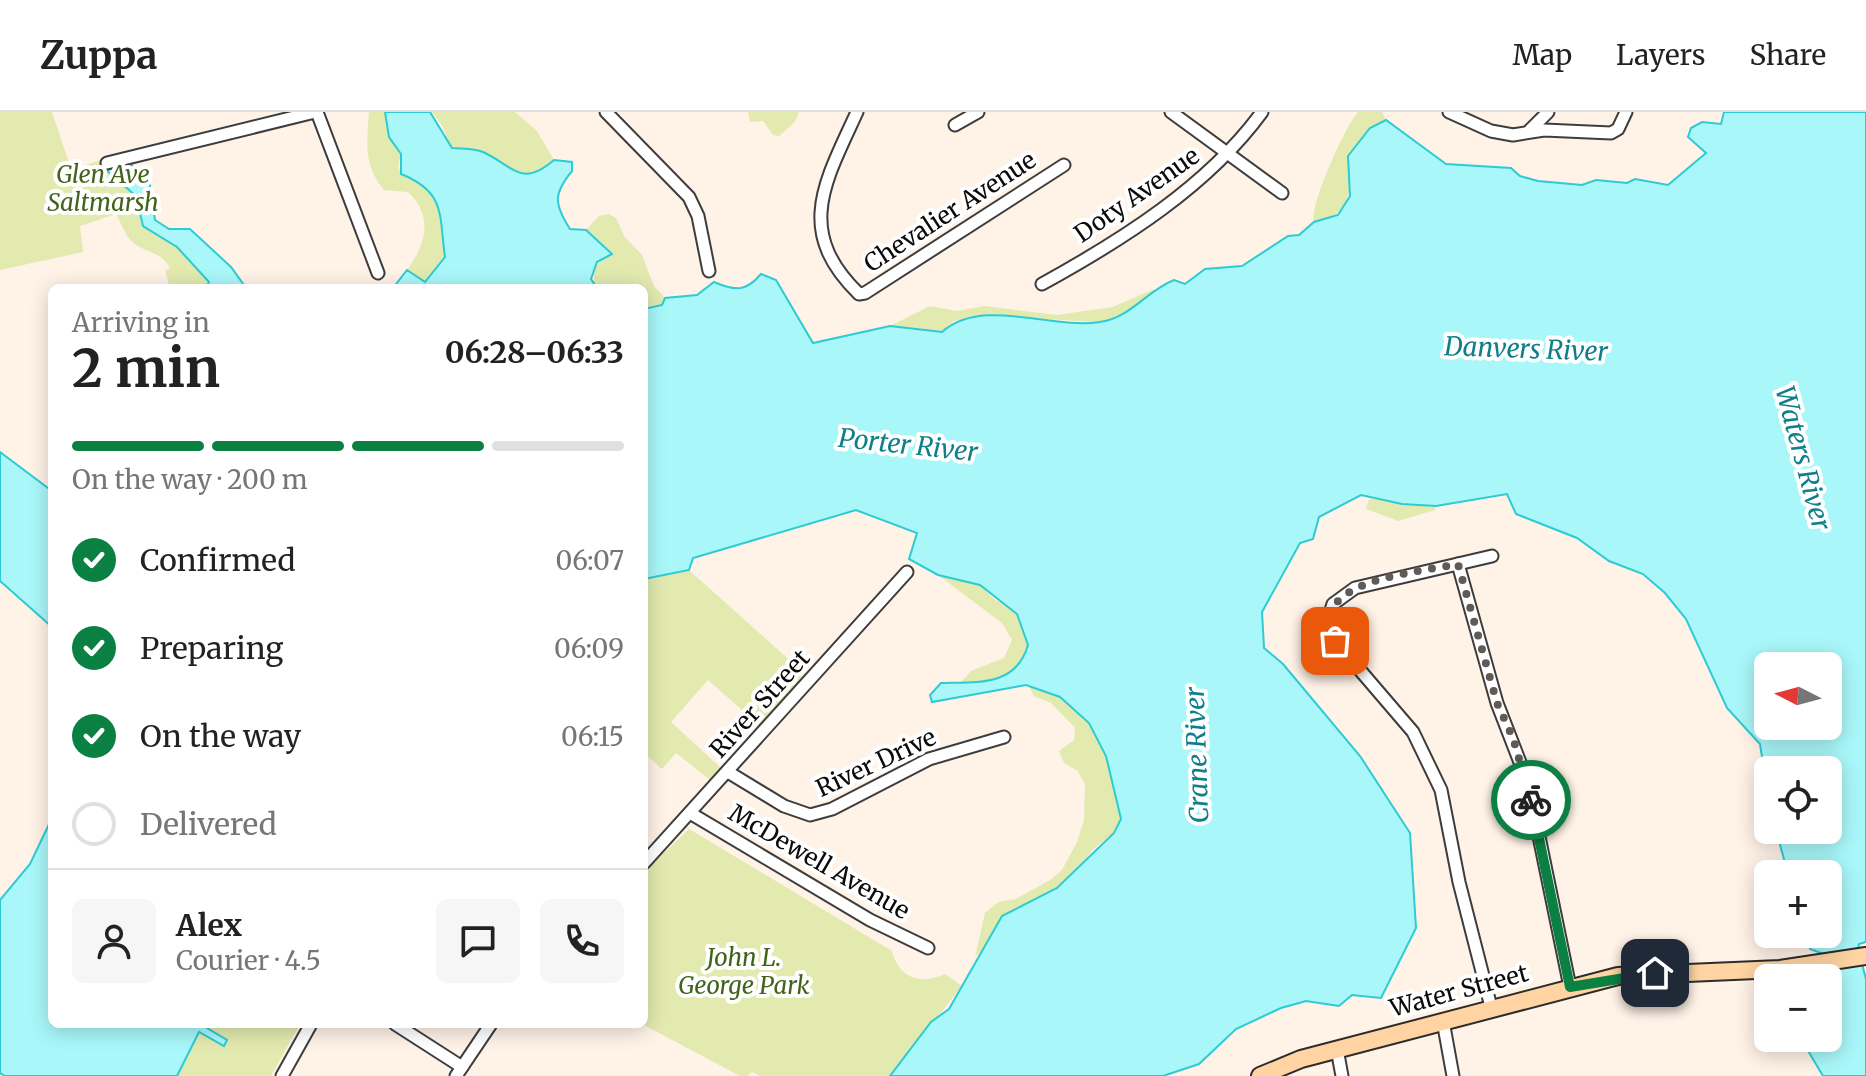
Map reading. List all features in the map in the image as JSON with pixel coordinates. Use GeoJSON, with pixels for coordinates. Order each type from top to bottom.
{"type":"FeatureCollection","features":[{"type":"Feature","properties":{"kind":"main road","name":"Water Street"},"geometry":{"type":"LineString","coordinates":[[1260,1076],[1301,1059],[1570,987],[1640,974],[1707,974],[1808,966],[1866,956]]}},
{"type":"Feature","properties":{"kind":"street"},"geometry":{"type":"LineString","coordinates":[[107,163],[316,112],[378,273]]}},
{"type":"Feature","properties":{"kind":"street","name":"Chevalier Avenue"},"geometry":{"type":"LineString","coordinates":[[857,112],[827,177],[820,201],[818,225],[843,279],[860,294],[1064,165]]}},
{"type":"Feature","properties":{"kind":"street"},"geometry":{"type":"LineString","coordinates":[[955,125],[978,112]]}},
{"type":"Feature","properties":{"kind":"street"},"geometry":{"type":"LineString","coordinates":[[1171,112],[1282,193]]}},
{"type":"Feature","properties":{"kind":"street","name":"Doty Avenue"},"geometry":{"type":"LineString","coordinates":[[1042,284],[1172,201],[1229,154],[1262,112]]}},
{"type":"Feature","properties":{"kind":"street"},"geometry":{"type":"LineString","coordinates":[[1449,112],[1491,131],[1513,135],[1530,131],[1611,133],[1618,129],[1626,112]]}},
{"type":"Feature","properties":{"kind":"street"},"geometry":{"type":"LineString","coordinates":[[1530,131],[1548,112]]}},
{"type":"Feature","properties":{"kind":"street"},"geometry":{"type":"LineString","coordinates":[[611,114],[689,197],[698,216],[709,271]]}},
{"type":"Feature","properties":{"kind":"street"},"geometry":{"type":"LineString","coordinates":[[1491,1007],[1459,882],[1441,790],[1413,732],[1335,641],[1327,623],[1333,604],[1355,588],[1492,556]]}},
{"type":"Feature","properties":{"kind":"street"},"geometry":{"type":"LineString","coordinates":[[1458,564],[1497,703],[1528,783],[1570,987]]}},
{"type":"Feature","properties":{"kind":"street","name":"River Street"},"geometry":{"type":"LineString","coordinates":[[648,859],[907,572]]}},
{"type":"Feature","properties":{"kind":"street","name":"River Drive"},"geometry":{"type":"LineString","coordinates":[[728,772],[784,806],[810,815],[832,809],[929,759],[1004,737]]}},
{"type":"Feature","properties":{"kind":"street","name":"McDewell Avenue"},"geometry":{"type":"LineString","coordinates":[[690,813],[870,920],[928,948]]}},
{"type":"Feature","properties":{"kind":"street"},"geometry":{"type":"LineString","coordinates":[[1443,1021],[1453,1076]]}},
{"type":"Feature","properties":{"kind":"street"},"geometry":{"type":"LineString","coordinates":[[282,1076],[309,1028]]}},
{"type":"Feature","properties":{"kind":"street"},"geometry":{"type":"LineString","coordinates":[[400,1028],[460,1073],[488,1028]]}},
{"type":"Feature","properties":{"kind":"street"},"geometry":{"type":"LineString","coordinates":[[1337,1049],[1342,1076]]}},
{"type":"Feature","properties":{"kind":"green space","name":"Glen Ave Saltmarsh"},"geometry":{"type":"Polygon","coordinates":[[[0,112],[52,112],[71,169],[126,153],[132,191],[143,226],[177,247],[206,278],[208,284],[169,284],[165,271],[170,268],[167,263],[134,243],[116,214],[80,226],[83,252],[0,270],[0,112]]]}},
{"type":"Feature","properties":{"kind":"green space"},"geometry":{"type":"Polygon","coordinates":[[[369,112],[385,112],[389,137],[401,154],[398,166],[401,174],[418,181],[437,199],[445,257],[433,277],[425,282],[407,270],[423,240],[421,211],[408,192],[384,190],[377,181],[369,162],[369,112]]]}},
{"type":"Feature","properties":{"kind":"green space"},"geometry":{"type":"Polygon","coordinates":[[[432,112],[515,112],[537,131],[554,160],[535,175],[526,175],[481,151],[450,147],[443,127],[432,112]]]}},
{"type":"Feature","properties":{"kind":"green space"},"geometry":{"type":"Polygon","coordinates":[[[748,112],[799,112],[795,122],[779,136],[773,135],[763,121],[750,122],[748,112]]]}},
{"type":"Feature","properties":{"kind":"green space"},"geometry":{"type":"Polygon","coordinates":[[[1358,112],[1382,112],[1386,120],[1369,129],[1359,142],[1344,205],[1333,216],[1314,222],[1317,200],[1330,166],[1358,112]]]}},
{"type":"Feature","properties":{"kind":"green space"},"geometry":{"type":"Polygon","coordinates":[[[609,214],[616,218],[624,236],[642,255],[654,286],[665,298],[662,305],[648,308],[648,284],[594,284],[594,267],[612,254],[586,230],[599,216],[609,214]]]}},
{"type":"Feature","properties":{"kind":"green space"},"geometry":{"type":"Polygon","coordinates":[[[1154,289],[1153,294],[1136,309],[1100,322],[982,316],[954,321],[942,332],[890,326],[930,306],[957,311],[985,306],[1057,315],[1113,307],[1154,289]]]}},
{"type":"Feature","properties":{"kind":"green space"},"geometry":{"type":"Polygon","coordinates":[[[1369,499],[1436,506],[1435,510],[1398,521],[1366,509],[1369,499]]]}},
{"type":"Feature","properties":{"kind":"green space"},"geometry":{"type":"Polygon","coordinates":[[[689,570],[805,674],[759,725],[708,680],[671,722],[721,768],[710,780],[676,753],[662,769],[648,757],[648,578],[689,570]]]}},
{"type":"Feature","properties":{"kind":"green space"},"geometry":{"type":"Polygon","coordinates":[[[938,575],[980,585],[995,600],[1008,605],[1017,614],[1028,645],[1019,664],[1003,678],[982,685],[961,682],[971,671],[1004,658],[1012,640],[1002,623],[938,575]]]}},
{"type":"Feature","properties":{"kind":"green space"},"geometry":{"type":"Polygon","coordinates":[[[1029,686],[1060,696],[1091,726],[1106,756],[1121,819],[1114,833],[1092,850],[1077,872],[1057,888],[1002,916],[993,939],[975,957],[985,913],[998,902],[1016,899],[1062,870],[1077,842],[1084,820],[1085,784],[1078,771],[1064,763],[1059,751],[1074,740],[1075,728],[1051,703],[1034,696],[1029,686]]]}},
{"type":"Feature","properties":{"kind":"green space","name":"John L. George Park"},"geometry":{"type":"Polygon","coordinates":[[[689,829],[892,951],[900,968],[912,977],[928,979],[945,974],[962,986],[891,1076],[760,1076],[752,1072],[748,1076],[740,1076],[648,1027],[648,868],[689,829]]]}},
{"type":"Feature","properties":{"kind":"green space"},"geometry":{"type":"Polygon","coordinates":[[[207,1028],[298,1028],[271,1076],[177,1076],[199,1032],[224,1045],[227,1039],[207,1028]]]}},
{"type":"Feature","properties":{"kind":"water"},"geometry":{"type":"Polygon","coordinates":[[[385,112],[430,112],[452,148],[479,151],[518,172],[533,173],[554,160],[572,162],[572,171],[559,193],[561,213],[570,229],[586,230],[612,254],[597,262],[591,279],[594,284],[396,284],[407,270],[425,282],[445,257],[438,206],[426,189],[401,174],[401,154],[389,137],[385,112]]]}},
{"type":"Feature","properties":{"kind":"water"},"geometry":{"type":"Polygon","coordinates":[[[1724,112],[1866,112],[1866,942],[1859,944],[1858,949],[1866,979],[1866,1076],[1823,1076],[1809,1052],[1842,1052],[1842,964],[1830,964],[1829,956],[1810,948],[1842,948],[1842,860],[1784,860],[1780,844],[1842,844],[1842,756],[1762,756],[1756,740],[1842,740],[1842,652],[1754,652],[1754,737],[1727,708],[1686,619],[1665,593],[1643,574],[1609,561],[1577,538],[1516,514],[1507,494],[1436,506],[1402,504],[1361,495],[1319,517],[1313,539],[1300,543],[1262,612],[1264,648],[1283,664],[1360,756],[1410,833],[1416,928],[1381,998],[1352,995],[1339,1006],[1306,1001],[1281,1008],[1236,1029],[1199,1064],[1163,1076],[890,1076],[931,1022],[949,1009],[1002,916],[1057,888],[1114,833],[1121,819],[1106,756],[1089,723],[1060,697],[1026,685],[932,702],[930,695],[941,683],[981,682],[1005,675],[1022,659],[1028,645],[1017,614],[980,585],[938,575],[909,559],[917,533],[856,510],[693,558],[689,570],[648,578],[648,308],[662,305],[665,298],[697,295],[714,282],[734,288],[745,287],[761,274],[776,280],[813,343],[890,326],[942,332],[977,316],[1100,322],[1121,315],[1174,280],[1185,284],[1205,269],[1242,266],[1288,236],[1299,235],[1314,222],[1338,215],[1350,196],[1348,156],[1370,128],[1386,120],[1446,164],[1511,168],[1520,176],[1538,181],[1582,185],[1596,180],[1627,183],[1635,179],[1668,185],[1706,153],[1688,137],[1691,128],[1702,122],[1721,124],[1724,112]]]}},
{"type":"Feature","properties":{"kind":"water"},"geometry":{"type":"Polygon","coordinates":[[[131,165],[148,174],[155,220],[169,229],[190,229],[231,267],[243,284],[208,284],[177,247],[143,226],[136,196],[106,170],[131,165]]]}},
{"type":"Feature","properties":{"kind":"water"},"geometry":{"type":"Polygon","coordinates":[[[0,452],[48,488],[48,623],[0,581],[0,452]]]}},
{"type":"Feature","properties":{"kind":"water"},"geometry":{"type":"Polygon","coordinates":[[[48,826],[48,1028],[207,1028],[227,1040],[224,1046],[199,1032],[177,1076],[5,1076],[0,1073],[0,900],[30,864],[48,826]]]}},
{"type":"Feature","properties":{"kind":"way so far"},"geometry":{"type":"LineString","coordinates":[[1335,641],[1327,623],[1328,614],[1333,604],[1346,592],[1387,579],[1458,564],[1497,703],[1513,738],[1531,800]]}},
{"type":"Feature","properties":{"kind":"route"},"geometry":{"type":"LineString","coordinates":[[1531,800],[1570,987],[1618,976],[1655,973]]}},
{"type":"Feature","properties":{"kind":"water label","name":"Danvers River"},"geometry":{"type":"Point","coordinates":[1526,349]}},
{"type":"Feature","properties":{"kind":"water label","name":"Porter River"},"geometry":{"type":"Point","coordinates":[908,445]}},
{"type":"Feature","properties":{"kind":"water label","name":"Waters River"},"geometry":{"type":"Point","coordinates":[1803,458]}},
{"type":"Feature","properties":{"kind":"water label","name":"Crane River"},"geometry":{"type":"Point","coordinates":[1197,755]}}]}
